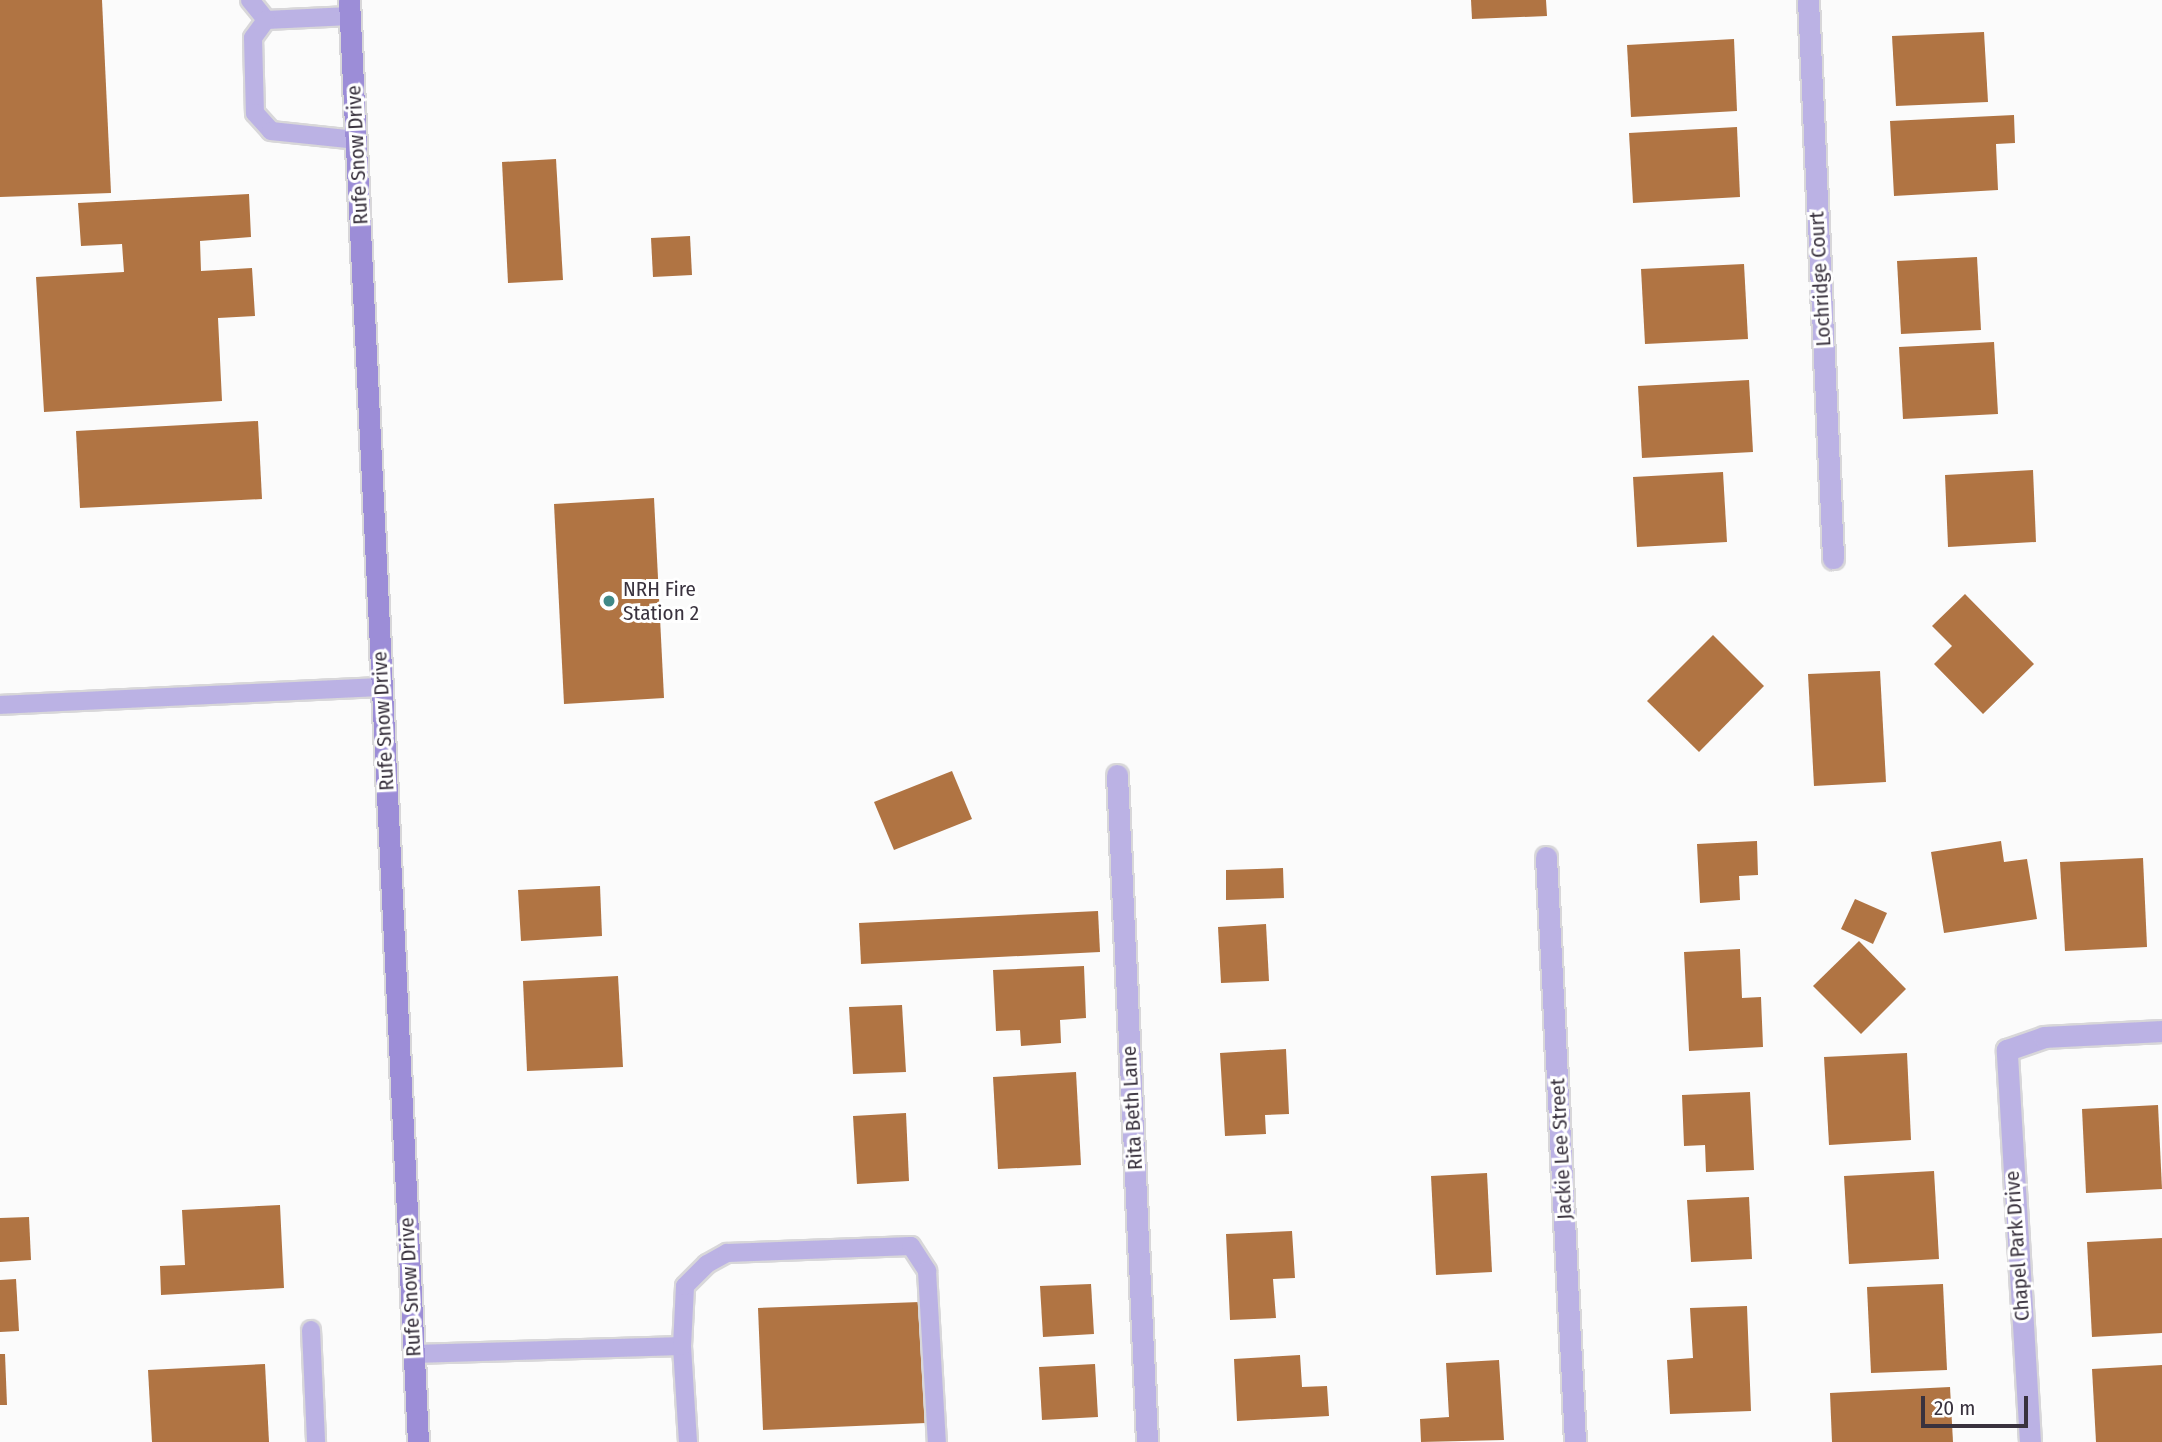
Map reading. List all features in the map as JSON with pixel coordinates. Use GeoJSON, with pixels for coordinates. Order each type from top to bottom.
{"type":"FeatureCollection","features":[{"type":"Feature","properties":{"kind":"main road","name":"Rufe Snow Drive"},"geometry":{"type":"LineString","coordinates":[[350,8],[418,1442]]}},
{"type":"Feature","properties":{"kind":"street","name":"Lochridge Court"},"geometry":{"type":"LineString","coordinates":[[1808,0],[1833,558]]}},
{"type":"Feature","properties":{"kind":"street","name":"Rita Beth Lane"},"geometry":{"type":"LineString","coordinates":[[1117,775],[1147,1442]]}},
{"type":"Feature","properties":{"kind":"street","name":"Jackie Lee Street"},"geometry":{"type":"LineString","coordinates":[[1546,857],[1575,1442]]}},
{"type":"Feature","properties":{"kind":"street","name":"Chapel Park Drive"},"geometry":{"type":"LineString","coordinates":[[2030,1442],[2007,1050],[2044,1037],[2162,1031]]}},
{"type":"Feature","properties":{"kind":"lane"},"geometry":{"type":"LineString","coordinates":[[250,0],[266,20]]}},
{"type":"Feature","properties":{"kind":"lane"},"geometry":{"type":"LineString","coordinates":[[350,8],[266,20],[253,38],[255,113],[271,131],[356,140]]}},
{"type":"Feature","properties":{"kind":"lane"},"geometry":{"type":"LineString","coordinates":[[0,705],[382,687]]}},
{"type":"Feature","properties":{"kind":"lane"},"geometry":{"type":"LineString","coordinates":[[688,1442],[682,1346],[685,1286],[707,1264],[727,1253],[911,1246],[927,1271],[937,1442]]}},
{"type":"Feature","properties":{"kind":"lane"},"geometry":{"type":"LineString","coordinates":[[311,1330],[316,1442]]}},
{"type":"Feature","properties":{"kind":"lane"},"geometry":{"type":"LineString","coordinates":[[414,1354],[682,1346]]}},
{"type":"Feature","properties":{"kind":"building"},"geometry":{"type":"Polygon","coordinates":[[[0,0],[102,0],[111,193],[0,197],[0,0]]]}},
{"type":"Feature","properties":{"kind":"building"},"geometry":{"type":"Polygon","coordinates":[[[1471,0],[1546,0],[1547,16],[1472,19],[1471,0]]]}},
{"type":"Feature","properties":{"kind":"building"},"geometry":{"type":"Polygon","coordinates":[[[1984,32],[1988,102],[1896,106],[1892,36],[1984,32]]]}},
{"type":"Feature","properties":{"kind":"building"},"geometry":{"type":"Polygon","coordinates":[[[1734,39],[1737,111],[1631,117],[1627,45],[1734,39]]]}},
{"type":"Feature","properties":{"kind":"building"},"geometry":{"type":"Polygon","coordinates":[[[2014,115],[2015,143],[1996,144],[1998,190],[1894,196],[1890,121],[2014,115]]]}},
{"type":"Feature","properties":{"kind":"building"},"geometry":{"type":"Polygon","coordinates":[[[1737,127],[1740,197],[1633,203],[1629,133],[1737,127]]]}},
{"type":"Feature","properties":{"kind":"building"},"geometry":{"type":"Polygon","coordinates":[[[556,159],[563,280],[508,283],[502,162],[556,159]]]}},
{"type":"Feature","properties":{"kind":"building"},"geometry":{"type":"Polygon","coordinates":[[[249,194],[251,237],[200,241],[201,271],[252,268],[255,316],[218,318],[222,401],[44,412],[36,277],[124,272],[122,244],[81,246],[78,203],[249,194]]]}},
{"type":"Feature","properties":{"kind":"building"},"geometry":{"type":"Polygon","coordinates":[[[690,236],[692,275],[653,277],[651,238],[690,236]]]}},
{"type":"Feature","properties":{"kind":"building"},"geometry":{"type":"Polygon","coordinates":[[[1977,257],[1981,330],[1901,334],[1897,261],[1977,257]]]}},
{"type":"Feature","properties":{"kind":"building"},"geometry":{"type":"Polygon","coordinates":[[[1744,264],[1748,339],[1645,344],[1641,269],[1744,264]]]}},
{"type":"Feature","properties":{"kind":"building"},"geometry":{"type":"Polygon","coordinates":[[[1994,342],[1998,414],[1903,419],[1899,347],[1994,342]]]}},
{"type":"Feature","properties":{"kind":"building"},"geometry":{"type":"Polygon","coordinates":[[[1749,380],[1753,452],[1642,458],[1638,386],[1749,380]]]}},
{"type":"Feature","properties":{"kind":"building"},"geometry":{"type":"Polygon","coordinates":[[[258,421],[262,499],[80,508],[76,431],[258,421]]]}},
{"type":"Feature","properties":{"kind":"building"},"geometry":{"type":"Polygon","coordinates":[[[2033,470],[2036,542],[1948,547],[1945,475],[2033,470]]]}},
{"type":"Feature","properties":{"kind":"building"},"geometry":{"type":"Polygon","coordinates":[[[1723,472],[1727,542],[1637,547],[1633,477],[1723,472]]]}},
{"type":"Feature","properties":{"kind":"building","name":"NRH Fire Station 2"},"geometry":{"type":"Polygon","coordinates":[[[654,498],[664,698],[564,704],[554,504],[654,498]]]}},
{"type":"Feature","properties":{"kind":"building"},"geometry":{"type":"Polygon","coordinates":[[[1965,594],[2034,664],[1983,714],[1934,664],[1952,646],[1932,626],[1965,594]]]}},
{"type":"Feature","properties":{"kind":"building"},"geometry":{"type":"Polygon","coordinates":[[[1713,635],[1764,686],[1699,752],[1647,701],[1713,635]]]}},
{"type":"Feature","properties":{"kind":"building"},"geometry":{"type":"Polygon","coordinates":[[[1880,671],[1886,782],[1814,786],[1808,674],[1880,671]]]}},
{"type":"Feature","properties":{"kind":"building"},"geometry":{"type":"Polygon","coordinates":[[[952,771],[972,819],[894,850],[874,802],[952,771]]]}},
{"type":"Feature","properties":{"kind":"building"},"geometry":{"type":"Polygon","coordinates":[[[1757,841],[1758,875],[1739,876],[1740,900],[1700,903],[1697,844],[1757,841]]]}},
{"type":"Feature","properties":{"kind":"building"},"geometry":{"type":"Polygon","coordinates":[[[2001,841],[2004,862],[2027,859],[2037,919],[1944,933],[1931,852],[2001,841]]]}},
{"type":"Feature","properties":{"kind":"building"},"geometry":{"type":"Polygon","coordinates":[[[2143,858],[2147,947],[2065,951],[2060,862],[2143,858]]]}},
{"type":"Feature","properties":{"kind":"building"},"geometry":{"type":"Polygon","coordinates":[[[1283,868],[1284,898],[1226,900],[1226,870],[1283,868]]]}},
{"type":"Feature","properties":{"kind":"building"},"geometry":{"type":"Polygon","coordinates":[[[600,886],[602,936],[521,941],[518,890],[600,886]]]}},
{"type":"Feature","properties":{"kind":"building"},"geometry":{"type":"Polygon","coordinates":[[[1855,899],[1887,913],[1873,944],[1841,929],[1855,899]]]}},
{"type":"Feature","properties":{"kind":"building"},"geometry":{"type":"Polygon","coordinates":[[[1098,911],[1100,952],[861,964],[859,923],[1098,911]]]}},
{"type":"Feature","properties":{"kind":"building"},"geometry":{"type":"Polygon","coordinates":[[[1266,924],[1269,981],[1221,983],[1218,927],[1266,924]]]}},
{"type":"Feature","properties":{"kind":"building"},"geometry":{"type":"Polygon","coordinates":[[[1859,941],[1906,989],[1861,1034],[1813,986],[1859,941]]]}},
{"type":"Feature","properties":{"kind":"building"},"geometry":{"type":"Polygon","coordinates":[[[1740,949],[1742,998],[1761,997],[1763,1047],[1689,1051],[1684,952],[1740,949]]]}},
{"type":"Feature","properties":{"kind":"building"},"geometry":{"type":"Polygon","coordinates":[[[1084,966],[1086,1018],[1060,1020],[1061,1043],[1021,1046],[1020,1030],[996,1031],[993,970],[1084,966]]]}},
{"type":"Feature","properties":{"kind":"building"},"geometry":{"type":"Polygon","coordinates":[[[618,976],[623,1067],[527,1071],[523,981],[618,976]]]}},
{"type":"Feature","properties":{"kind":"building"},"geometry":{"type":"Polygon","coordinates":[[[902,1005],[906,1072],[853,1074],[849,1007],[902,1005]]]}},
{"type":"Feature","properties":{"kind":"building"},"geometry":{"type":"Polygon","coordinates":[[[1286,1049],[1289,1114],[1265,1115],[1266,1134],[1225,1136],[1220,1053],[1286,1049]]]}},
{"type":"Feature","properties":{"kind":"building"},"geometry":{"type":"Polygon","coordinates":[[[1907,1053],[1911,1140],[1829,1145],[1824,1057],[1907,1053]]]}},
{"type":"Feature","properties":{"kind":"building"},"geometry":{"type":"Polygon","coordinates":[[[1076,1072],[1081,1165],[998,1169],[993,1077],[1076,1072]]]}},
{"type":"Feature","properties":{"kind":"building"},"geometry":{"type":"Polygon","coordinates":[[[1750,1092],[1754,1170],[1706,1172],[1705,1145],[1684,1146],[1682,1095],[1750,1092]]]}},
{"type":"Feature","properties":{"kind":"building"},"geometry":{"type":"Polygon","coordinates":[[[2158,1105],[2162,1189],[2086,1193],[2082,1109],[2158,1105]]]}},
{"type":"Feature","properties":{"kind":"building"},"geometry":{"type":"Polygon","coordinates":[[[906,1113],[909,1181],[857,1184],[853,1116],[906,1113]]]}},
{"type":"Feature","properties":{"kind":"building"},"geometry":{"type":"Polygon","coordinates":[[[1934,1171],[1939,1259],[1849,1264],[1844,1176],[1934,1171]]]}},
{"type":"Feature","properties":{"kind":"building"},"geometry":{"type":"Polygon","coordinates":[[[1487,1173],[1492,1272],[1436,1275],[1431,1176],[1487,1173]]]}},
{"type":"Feature","properties":{"kind":"building"},"geometry":{"type":"Polygon","coordinates":[[[1749,1197],[1752,1259],[1691,1262],[1687,1200],[1749,1197]]]}},
{"type":"Feature","properties":{"kind":"building"},"geometry":{"type":"Polygon","coordinates":[[[280,1205],[284,1288],[161,1295],[160,1266],[185,1265],[182,1210],[280,1205]]]}},
{"type":"Feature","properties":{"kind":"building"},"geometry":{"type":"Polygon","coordinates":[[[29,1217],[31,1260],[0,1262],[0,1218],[29,1217]]]}},
{"type":"Feature","properties":{"kind":"building"},"geometry":{"type":"Polygon","coordinates":[[[1292,1231],[1295,1278],[1273,1279],[1276,1318],[1230,1320],[1226,1234],[1292,1231]]]}},
{"type":"Feature","properties":{"kind":"building"},"geometry":{"type":"Polygon","coordinates":[[[2162,1238],[2162,1333],[2092,1337],[2087,1242],[2162,1238]]]}},
{"type":"Feature","properties":{"kind":"building"},"geometry":{"type":"Polygon","coordinates":[[[16,1279],[19,1331],[0,1332],[0,1280],[16,1279]]]}},
{"type":"Feature","properties":{"kind":"building"},"geometry":{"type":"Polygon","coordinates":[[[1091,1284],[1094,1334],[1043,1337],[1040,1286],[1091,1284]]]}},
{"type":"Feature","properties":{"kind":"building"},"geometry":{"type":"Polygon","coordinates":[[[1943,1284],[1947,1370],[1871,1373],[1867,1287],[1943,1284]]]}},
{"type":"Feature","properties":{"kind":"building"},"geometry":{"type":"Polygon","coordinates":[[[920,1302],[926,1423],[763,1430],[758,1308],[920,1302]]]}},
{"type":"Feature","properties":{"kind":"building"},"geometry":{"type":"Polygon","coordinates":[[[1747,1306],[1751,1411],[1670,1414],[1667,1360],[1693,1358],[1690,1308],[1747,1306]]]}},
{"type":"Feature","properties":{"kind":"building"},"geometry":{"type":"Polygon","coordinates":[[[0,1354],[5,1354],[7,1405],[0,1405],[0,1354]]]}},
{"type":"Feature","properties":{"kind":"building"},"geometry":{"type":"Polygon","coordinates":[[[1300,1355],[1302,1387],[1327,1386],[1329,1416],[1237,1421],[1234,1359],[1300,1355]]]}},
{"type":"Feature","properties":{"kind":"building"},"geometry":{"type":"Polygon","coordinates":[[[1499,1360],[1504,1440],[1421,1442],[1420,1419],[1449,1417],[1446,1363],[1499,1360]]]}},
{"type":"Feature","properties":{"kind":"building"},"geometry":{"type":"Polygon","coordinates":[[[265,1364],[269,1442],[152,1442],[148,1370],[265,1364]]]}},
{"type":"Feature","properties":{"kind":"building"},"geometry":{"type":"Polygon","coordinates":[[[1095,1364],[1098,1417],[1042,1420],[1039,1367],[1095,1364]]]}},
{"type":"Feature","properties":{"kind":"building"},"geometry":{"type":"Polygon","coordinates":[[[2162,1365],[2162,1442],[2096,1442],[2092,1369],[2162,1365]]]}},
{"type":"Feature","properties":{"kind":"building"},"geometry":{"type":"Polygon","coordinates":[[[1950,1387],[1953,1442],[1832,1442],[1830,1393],[1950,1387]]]}},
{"type":"Feature","properties":{"kind":"place","name":"NRH Fire Station 2"},"geometry":{"type":"Point","coordinates":[609,601]}}]}
